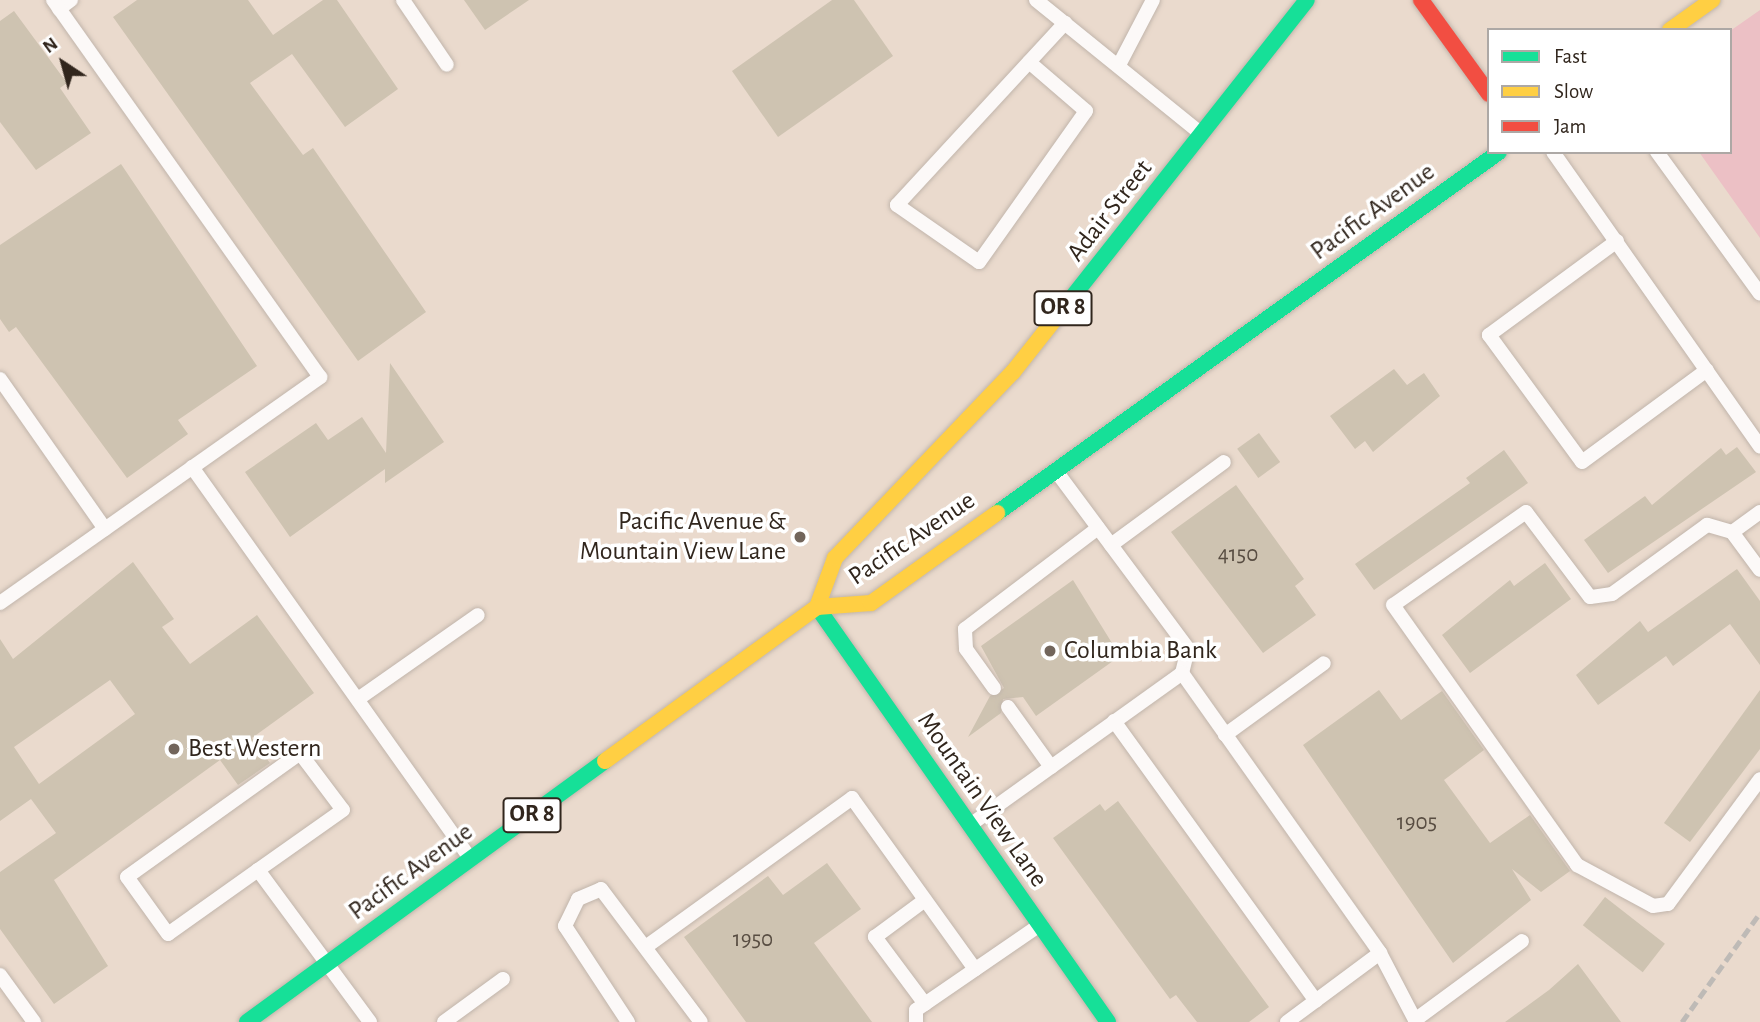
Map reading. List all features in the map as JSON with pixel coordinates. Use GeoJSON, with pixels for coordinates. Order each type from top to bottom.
{"type":"FeatureCollection","features":[{"type":"Feature","properties":{"kind":"main road","name":"Adair Street"},"geometry":{"type":"LineString","coordinates":[[817,607],[835,558],[1013,372],[1307,0]]}},
{"type":"Feature","properties":{"kind":"main road"},"geometry":{"type":"LineString","coordinates":[[1421,0],[1487,91]]}},
{"type":"Feature","properties":{"kind":"main road"},"geometry":{"type":"LineString","coordinates":[[1673,28],[1712,0]]}},
{"type":"Feature","properties":{"kind":"main road","name":"Pacific Avenue"},"geometry":{"type":"LineString","coordinates":[[247,1022],[817,607],[871,603],[1496,154]]}},
{"type":"Feature","properties":{"kind":"main road","name":"Mountain View Lane"},"geometry":{"type":"LineString","coordinates":[[817,607],[1108,1022]]}},
{"type":"Feature","properties":{"kind":"lane"},"geometry":{"type":"LineString","coordinates":[[0,603],[320,377],[56,5],[71,0]]}},
{"type":"Feature","properties":{"kind":"lane"},"geometry":{"type":"LineString","coordinates":[[403,0],[447,65]]}},
{"type":"Feature","properties":{"kind":"lane"},"geometry":{"type":"LineString","coordinates":[[1036,0],[1201,134]]}},
{"type":"Feature","properties":{"kind":"lane"},"geometry":{"type":"LineString","coordinates":[[1119,65],[1153,0]]}},
{"type":"Feature","properties":{"kind":"lane"},"geometry":{"type":"LineString","coordinates":[[1029,62],[1086,111],[979,262],[897,205],[1029,62],[1065,23]]}},
{"type":"Feature","properties":{"kind":"lane"},"geometry":{"type":"LineString","coordinates":[[1554,154],[1760,446]]}},
{"type":"Feature","properties":{"kind":"lane"},"geometry":{"type":"LineString","coordinates":[[1658,154],[1760,294]]}},
{"type":"Feature","properties":{"kind":"lane"},"geometry":{"type":"LineString","coordinates":[[1617,241],[1489,335],[1582,462],[1707,370]]}},
{"type":"Feature","properties":{"kind":"lane"},"geometry":{"type":"LineString","coordinates":[[0,379],[106,528]]}},
{"type":"Feature","properties":{"kind":"lane"},"geometry":{"type":"LineString","coordinates":[[1111,545],[1224,462]]}},
{"type":"Feature","properties":{"kind":"lane"},"geometry":{"type":"LineString","coordinates":[[192,467],[471,859]]}},
{"type":"Feature","properties":{"kind":"lane"},"geometry":{"type":"LineString","coordinates":[[970,825],[1182,673],[1188,649],[1055,470]]}},
{"type":"Feature","properties":{"kind":"lane"},"geometry":{"type":"LineString","coordinates":[[1760,570],[1732,532],[1707,525],[1612,594],[1590,597],[1526,512],[1393,605],[1577,865],[1653,906],[1668,904],[1760,779]]}},
{"type":"Feature","properties":{"kind":"lane"},"geometry":{"type":"LineString","coordinates":[[1732,532],[1760,512]]}},
{"type":"Feature","properties":{"kind":"lane"},"geometry":{"type":"LineString","coordinates":[[994,688],[966,649],[965,629],[1098,528]]}},
{"type":"Feature","properties":{"kind":"lane"},"geometry":{"type":"LineString","coordinates":[[358,699],[478,615]]}},
{"type":"Feature","properties":{"kind":"lane"},"geometry":{"type":"LineString","coordinates":[[1226,735],[1324,663]]}},
{"type":"Feature","properties":{"kind":"lane"},"geometry":{"type":"LineString","coordinates":[[1182,673],[1380,953],[1415,1021],[1522,941]]}},
{"type":"Feature","properties":{"kind":"lane"},"geometry":{"type":"LineString","coordinates":[[1008,707],[1051,767]]}},
{"type":"Feature","properties":{"kind":"lane"},"geometry":{"type":"LineString","coordinates":[[1114,721],[1316,1001]]}},
{"type":"Feature","properties":{"kind":"lane"},"geometry":{"type":"LineString","coordinates":[[300,753],[342,810],[258,870],[168,934],[127,877],[300,753]]}},
{"type":"Feature","properties":{"kind":"lane"},"geometry":{"type":"LineString","coordinates":[[647,946],[852,798],[975,970]]}},
{"type":"Feature","properties":{"kind":"lane"},"geometry":{"type":"LineString","coordinates":[[258,870],[370,1022]]}},
{"type":"Feature","properties":{"kind":"lane"},"geometry":{"type":"LineString","coordinates":[[628,1022],[569,939],[566,915],[578,899],[601,889],[647,946],[701,1022]]}},
{"type":"Feature","properties":{"kind":"lane"},"geometry":{"type":"LineString","coordinates":[[925,900],[875,937],[925,1004]]}},
{"type":"Feature","properties":{"kind":"lane"},"geometry":{"type":"LineString","coordinates":[[916,1022],[925,1004],[1040,925]]}},
{"type":"Feature","properties":{"kind":"lane"},"geometry":{"type":"LineString","coordinates":[[1287,1022],[1380,953]]}},
{"type":"Feature","properties":{"kind":"lane"},"geometry":{"type":"LineString","coordinates":[[0,975],[34,1022]]}},
{"type":"Feature","properties":{"kind":"lane"},"geometry":{"type":"LineString","coordinates":[[444,1022],[503,979]]}},
{"type":"Feature","properties":{"kind":"shaded area"},"geometry":{"type":"Polygon","coordinates":[[[1760,10],[1760,238],[1700,154],[1732,154],[1732,30],[1760,10]]]}},
{"type":"Feature","properties":{"kind":"building"},"geometry":{"type":"Polygon","coordinates":[[[137,0],[248,0],[273,35],[323,0],[337,0],[398,89],[345,127],[292,54],[250,83],[303,155],[313,148],[426,312],[358,361],[113,17],[137,0]]]}},
{"type":"Feature","properties":{"kind":"building"},"geometry":{"type":"Polygon","coordinates":[[[464,0],[529,0],[485,30],[464,0]]]}},
{"type":"Feature","properties":{"kind":"building"},"geometry":{"type":"Polygon","coordinates":[[[832,0],[854,0],[893,56],[778,137],[732,71],[832,0]]]}},
{"type":"Feature","properties":{"kind":"building"},"geometry":{"type":"Polygon","coordinates":[[[14,11],[67,83],[60,88],[91,133],[36,170],[0,122],[0,21],[14,11]]]}},
{"type":"Feature","properties":{"kind":"building"},"geometry":{"type":"Polygon","coordinates":[[[121,164],[257,366],[178,420],[188,434],[127,478],[16,327],[9,332],[0,319],[0,245],[121,164]]]}},
{"type":"Feature","properties":{"kind":"building"},"geometry":{"type":"Polygon","coordinates":[[[390,363],[444,442],[385,483],[385,469],[290,537],[245,472],[316,423],[328,440],[362,417],[386,453],[390,363]]]}},
{"type":"Feature","properties":{"kind":"building"},"geometry":{"type":"Polygon","coordinates":[[[1394,369],[1407,385],[1424,373],[1440,396],[1373,452],[1365,441],[1355,449],[1330,416],[1394,369]]]}},
{"type":"Feature","properties":{"kind":"building"},"geometry":{"type":"Polygon","coordinates":[[[1259,433],[1280,462],[1258,478],[1237,449],[1259,433]]]}},
{"type":"Feature","properties":{"kind":"building"},"geometry":{"type":"Polygon","coordinates":[[[1737,447],[1756,472],[1608,573],[1584,540],[1645,496],[1652,505],[1721,448],[1726,455],[1737,447]]]}},
{"type":"Feature","properties":{"kind":"building"},"geometry":{"type":"Polygon","coordinates":[[[1504,450],[1528,483],[1374,590],[1355,564],[1470,483],[1466,478],[1504,450]]]}},
{"type":"Feature","properties":{"kind":"building"},"geometry":{"type":"Polygon","coordinates":[[[1236,485],[1304,579],[1295,586],[1316,615],[1263,653],[1171,532],[1236,485]]]}},
{"type":"Feature","properties":{"kind":"building"},"geometry":{"type":"Polygon","coordinates":[[[133,562],[174,619],[162,627],[190,664],[257,615],[314,693],[252,738],[270,763],[238,785],[220,760],[54,880],[108,966],[54,1004],[0,929],[0,872],[56,833],[31,799],[0,821],[0,639],[13,659],[133,562]],[[110,680],[14,747],[39,784],[135,714],[110,680]]]}},
{"type":"Feature","properties":{"kind":"building"},"geometry":{"type":"Polygon","coordinates":[[[1545,563],[1571,599],[1470,673],[1442,635],[1510,580],[1514,586],[1545,563]]]}},
{"type":"Feature","properties":{"kind":"building"},"geometry":{"type":"Polygon","coordinates":[[[1737,569],[1760,601],[1760,665],[1730,624],[1673,666],[1666,656],[1598,705],[1576,675],[1640,621],[1648,632],[1737,569]]]}},
{"type":"Feature","properties":{"kind":"building","name":"Columbia Bank"},"geometry":{"type":"Polygon","coordinates":[[[1073,580],[1120,656],[1036,716],[1023,697],[1003,699],[1001,713],[968,737],[990,696],[1004,688],[981,646],[1073,580]]]}},
{"type":"Feature","properties":{"kind":"building"},"geometry":{"type":"Polygon","coordinates":[[[1379,690],[1401,720],[1442,691],[1484,750],[1444,780],[1490,843],[1530,815],[1570,871],[1541,892],[1512,869],[1531,900],[1453,963],[1303,745],[1379,690]]]}},
{"type":"Feature","properties":{"kind":"building"},"geometry":{"type":"Polygon","coordinates":[[[1760,690],[1760,749],[1690,842],[1664,823],[1760,690]]]}},
{"type":"Feature","properties":{"kind":"building"},"geometry":{"type":"Polygon","coordinates":[[[1118,801],[1269,1007],[1249,1022],[1197,1022],[1176,995],[1170,999],[1053,838],[1100,804],[1105,811],[1118,801]]]}},
{"type":"Feature","properties":{"kind":"building"},"geometry":{"type":"Polygon","coordinates":[[[827,863],[861,909],[814,943],[872,1022],[746,1022],[684,937],[768,876],[783,895],[827,863]]]}},
{"type":"Feature","properties":{"kind":"building"},"geometry":{"type":"Polygon","coordinates":[[[1605,897],[1665,944],[1643,972],[1583,925],[1605,897]]]}},
{"type":"Feature","properties":{"kind":"building"},"geometry":{"type":"Polygon","coordinates":[[[1578,964],[1621,1022],[1505,1022],[1549,990],[1578,964]]]}},
{"type":"Feature","properties":{"kind":"railway"},"geometry":{"type":"LineString","coordinates":[[1682,1022],[1760,913]]}},
{"type":"Feature","properties":{"kind":"traffic: fast"},"geometry":{"type":"LineString","coordinates":[[1070,300],[1307,0]]}},
{"type":"Feature","properties":{"kind":"traffic: fast"},"geometry":{"type":"LineString","coordinates":[[997,513],[1496,154]]}},
{"type":"Feature","properties":{"kind":"traffic: fast"},"geometry":{"type":"LineString","coordinates":[[817,607],[1108,1022]]}},
{"type":"Feature","properties":{"kind":"traffic: fast"},"geometry":{"type":"LineString","coordinates":[[247,1022],[605,761]]}},
{"type":"Feature","properties":{"kind":"traffic: slow"},"geometry":{"type":"LineString","coordinates":[[1673,28],[1712,0]]}},
{"type":"Feature","properties":{"kind":"traffic: slow"},"geometry":{"type":"LineString","coordinates":[[817,607],[835,558],[1013,372],[1070,300]]}},
{"type":"Feature","properties":{"kind":"traffic: slow"},"geometry":{"type":"LineString","coordinates":[[605,761],[817,607],[871,603],[997,513]]}},
{"type":"Feature","properties":{"kind":"traffic: jam"},"geometry":{"type":"LineString","coordinates":[[1421,0],[1487,91]]}},
{"type":"Feature","properties":{"kind":"place","name":"Pacific Avenue & Mountain View Lane"},"geometry":{"type":"Point","coordinates":[800,537]}},
{"type":"Feature","properties":{"kind":"place","name":"Columbia Bank"},"geometry":{"type":"Point","coordinates":[1050,651]}},
{"type":"Feature","properties":{"kind":"place","name":"Best Western"},"geometry":{"type":"Point","coordinates":[174,749]}}]}
